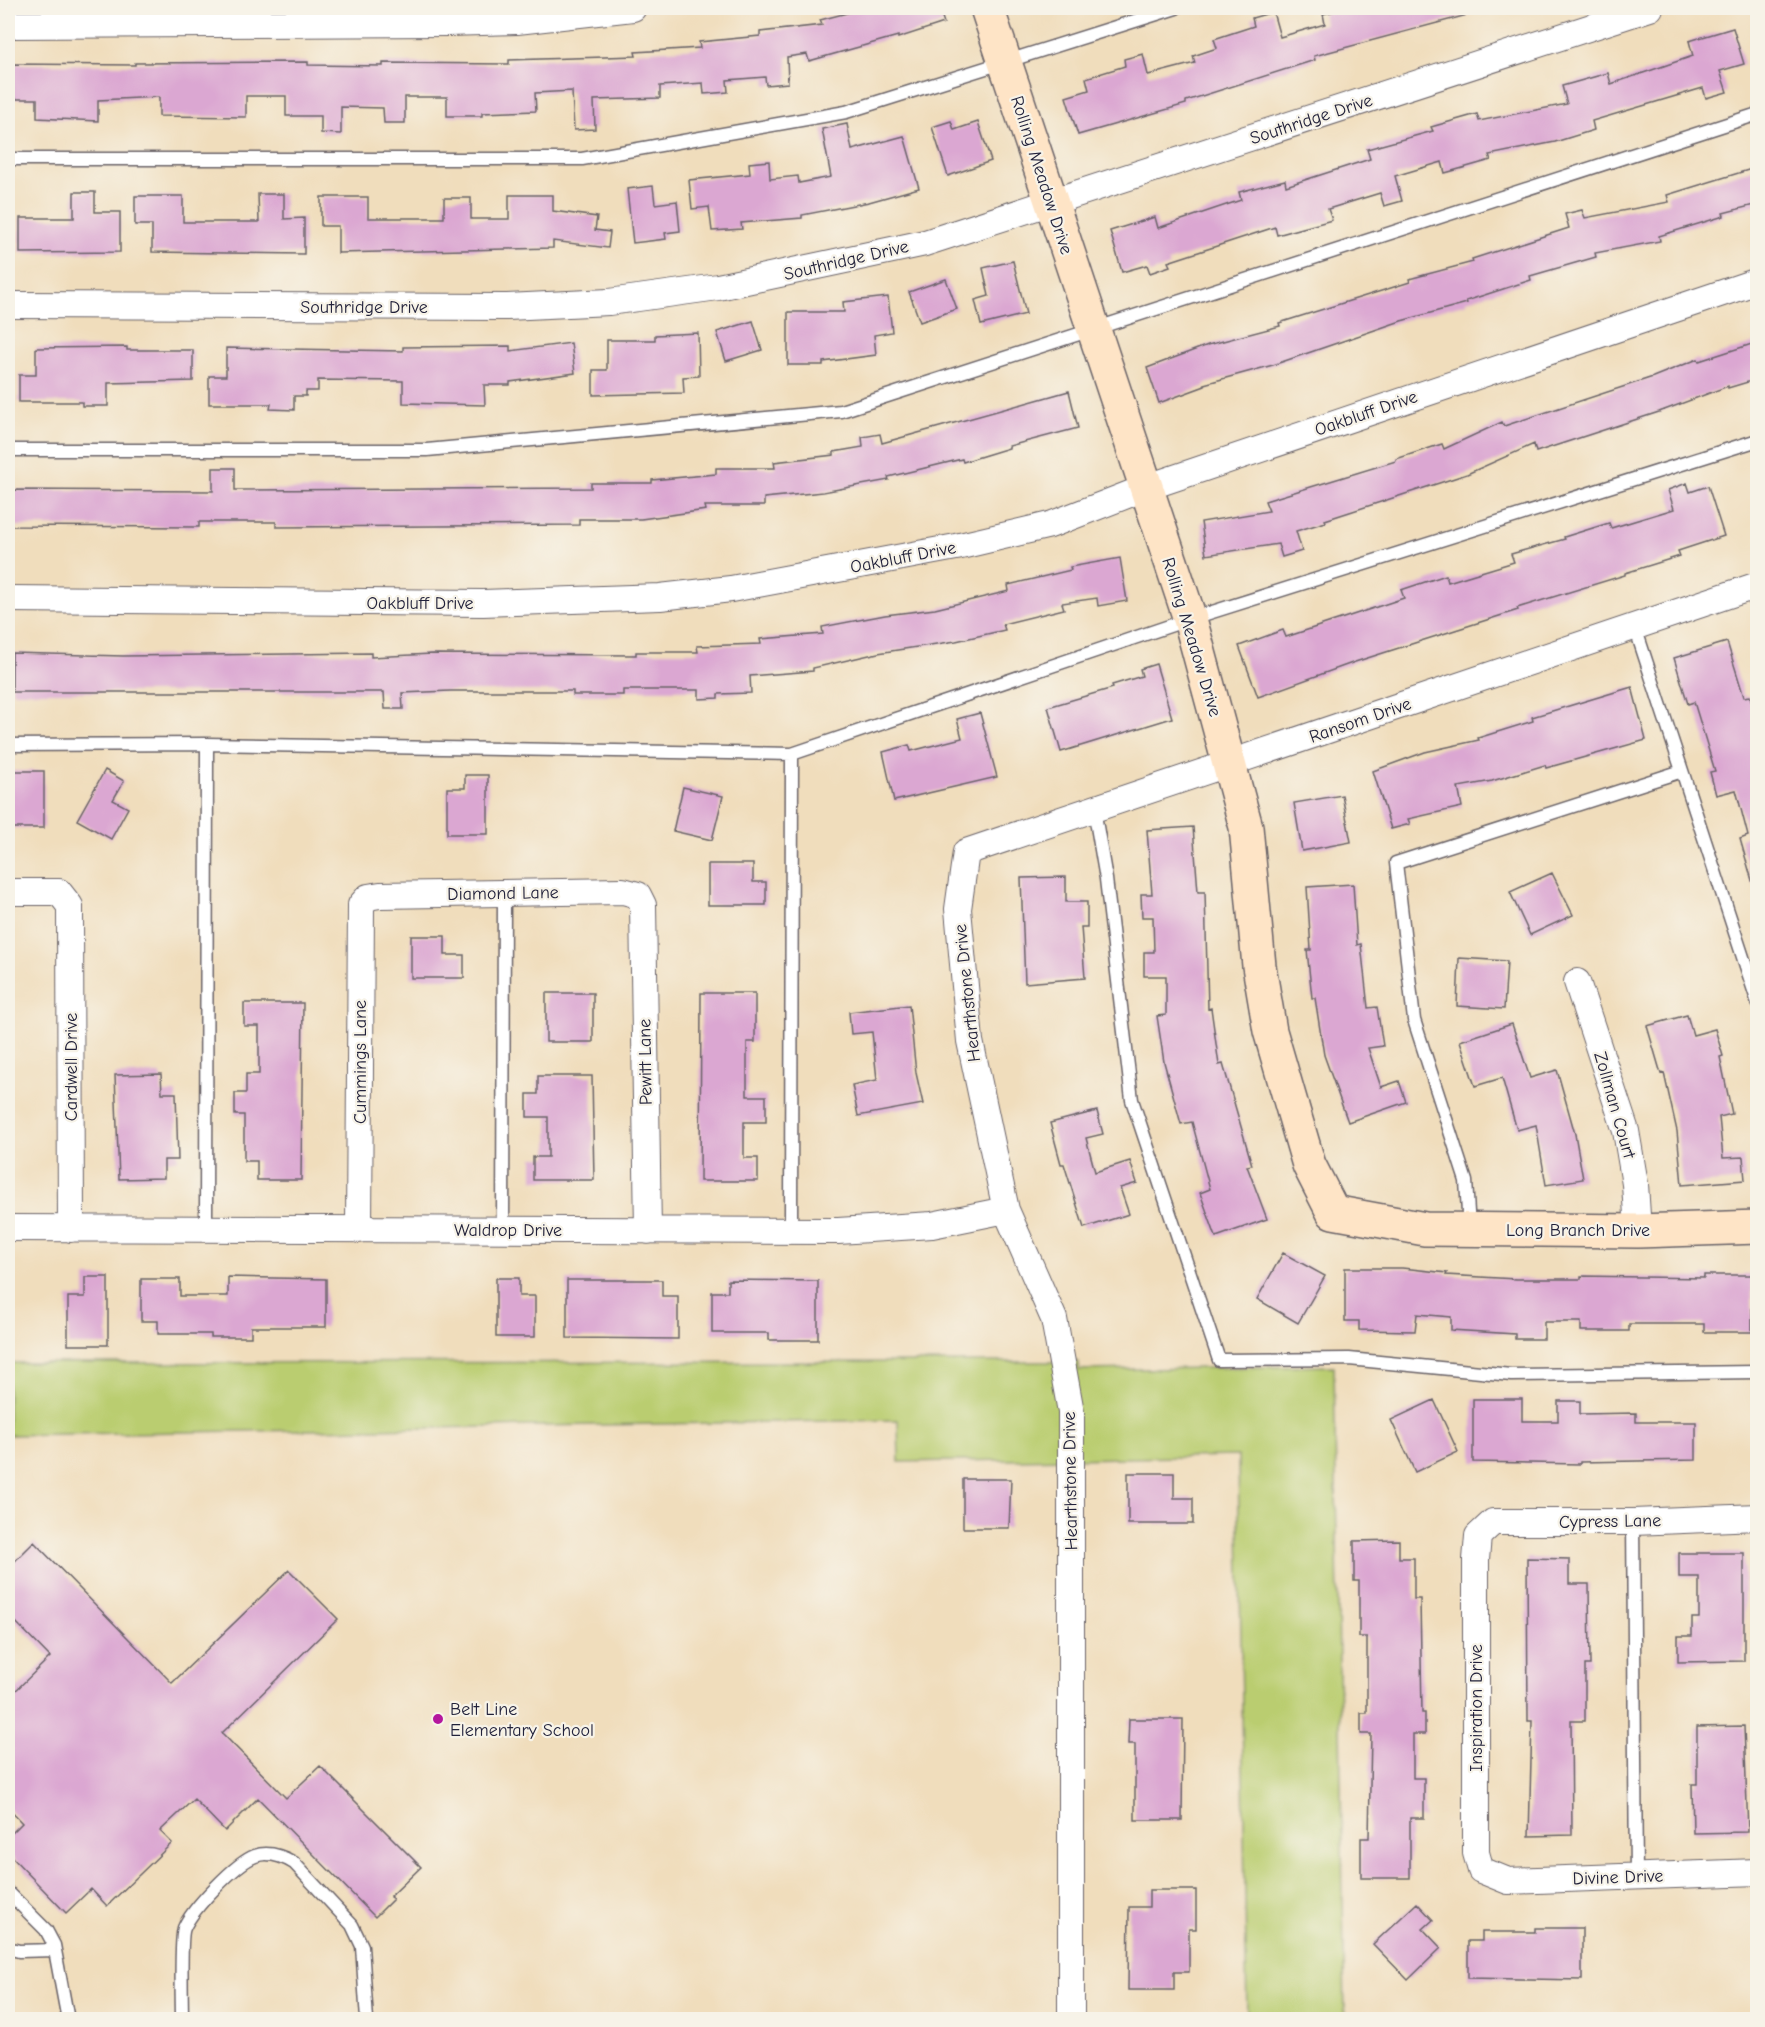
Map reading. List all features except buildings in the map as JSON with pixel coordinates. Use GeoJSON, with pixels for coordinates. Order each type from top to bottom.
{"type":"FeatureCollection","features":[{"type":"Feature","properties":{"kind":"street"},"geometry":{"type":"LineString","coordinates":[[8,25],[447,23],[517,21],[633,8]]}},
{"type":"Feature","properties":{"kind":"street","name":"Rolling Meadow Drive"},"geometry":{"type":"LineString","coordinates":[[987,8],[1190,619],[1246,827],[1259,966],[1270,1031],[1309,1165],[1334,1212],[1400,1223]]}},
{"type":"Feature","properties":{"kind":"street","name":"Southridge Drive"},"geometry":{"type":"LineString","coordinates":[[8,305],[507,307],[609,302],[679,294],[925,243],[1650,8]]}},
{"type":"Feature","properties":{"kind":"street","name":"Oakbluff Drive"},"geometry":{"type":"LineString","coordinates":[[8,599],[483,603],[660,597],[753,585],[956,547],[1050,525],[1145,488],[1758,281]]}},
{"type":"Feature","properties":{"kind":"street","name":"Ransom Drive"},"geometry":{"type":"LineString","coordinates":[[966,852],[1635,627],[1755,591]]}},
{"type":"Feature","properties":{"kind":"street","name":"Hearthstone Drive"},"geometry":{"type":"LineString","coordinates":[[966,852],[958,909],[970,1041],[1006,1210],[1054,1319],[1071,1412],[1071,2019]]}},
{"type":"Feature","properties":{"kind":"street","name":"Diamond Lane"},"geometry":{"type":"LineString","coordinates":[[368,897],[623,891],[638,895]]}},
{"type":"Feature","properties":{"kind":"street","name":"Cardwell Drive"},"geometry":{"type":"LineString","coordinates":[[8,892],[58,892],[70,906],[71,1229]]}},
{"type":"Feature","properties":{"kind":"street","name":"Pewitt Lane"},"geometry":{"type":"LineString","coordinates":[[638,895],[643,905],[648,1231]]}},
{"type":"Feature","properties":{"kind":"street","name":"Cummings Lane"},"geometry":{"type":"LineString","coordinates":[[359,1230],[361,905],[368,897]]}},
{"type":"Feature","properties":{"kind":"street","name":"Zollman Court"},"geometry":{"type":"LineString","coordinates":[[1577,982],[1626,1131],[1635,1184],[1638,1231]]}},
{"type":"Feature","properties":{"kind":"street","name":"Waldrop Drive"},"geometry":{"type":"LineString","coordinates":[[8,1228],[791,1231],[932,1226],[1006,1210]]}},
{"type":"Feature","properties":{"kind":"street","name":"Long Branch Drive"},"geometry":{"type":"LineString","coordinates":[[1400,1223],[1425,1229],[1638,1231],[1758,1227]]}},
{"type":"Feature","properties":{"kind":"street","name":"Cypress Lane"},"geometry":{"type":"LineString","coordinates":[[1478,1546],[1478,1536],[1493,1522],[1633,1522],[1758,1517]]}},
{"type":"Feature","properties":{"kind":"street","name":"Inspiration Drive"},"geometry":{"type":"LineString","coordinates":[[1478,1546],[1476,1560],[1476,1853],[1481,1870]]}},
{"type":"Feature","properties":{"kind":"street","name":"Divine Drive"},"geometry":{"type":"LineString","coordinates":[[1481,1870],[1508,1881],[1758,1872]]}},
{"type":"Feature","properties":{"kind":"lane"},"geometry":{"type":"LineString","coordinates":[[8,159],[582,159],[846,112],[1176,8]]}},
{"type":"Feature","properties":{"kind":"lane"},"geometry":{"type":"LineString","coordinates":[[8,450],[427,450],[841,411],[1758,114]]}},
{"type":"Feature","properties":{"kind":"lane"},"geometry":{"type":"LineString","coordinates":[[8,745],[207,744],[792,754],[1190,619],[1758,440]]}},
{"type":"Feature","properties":{"kind":"lane"},"geometry":{"type":"LineString","coordinates":[[1635,627],[1758,1003]]}},
{"type":"Feature","properties":{"kind":"lane"},"geometry":{"type":"LineString","coordinates":[[206,1229],[207,744]]}},
{"type":"Feature","properties":{"kind":"lane"},"geometry":{"type":"LineString","coordinates":[[791,1231],[792,754]]}},
{"type":"Feature","properties":{"kind":"lane"},"geometry":{"type":"LineString","coordinates":[[1469,1229],[1466,1181],[1414,1020],[1396,863],[1682,771]]}},
{"type":"Feature","properties":{"kind":"lane"},"geometry":{"type":"LineString","coordinates":[[1094,809],[1106,879],[1132,1100],[1220,1360],[1349,1359],[1511,1375],[1758,1372]]}},
{"type":"Feature","properties":{"kind":"lane"},"geometry":{"type":"LineString","coordinates":[[503,1230],[504,893]]}},
{"type":"Feature","properties":{"kind":"lane"},"geometry":{"type":"LineString","coordinates":[[1633,1522],[1636,1876]]}},
{"type":"Feature","properties":{"kind":"lane"},"geometry":{"type":"LineString","coordinates":[[182,2019],[183,1929],[206,1899],[243,1863],[255,1856],[269,1854],[282,1856],[294,1863],[352,1925],[362,1947],[367,2019]]}},
{"type":"Feature","properties":{"kind":"lane"},"geometry":{"type":"LineString","coordinates":[[8,1892],[46,1930],[55,1950],[68,2019]]}},
{"type":"Feature","properties":{"kind":"lane"},"geometry":{"type":"LineString","coordinates":[[8,1948],[19,1951],[55,1950]]}},
{"type":"Feature","properties":{"kind":"green space"},"geometry":{"type":"Polygon","coordinates":[[[1078,1362],[1079,1370],[1334,1366],[1345,2019],[1247,2019],[1238,1456],[899,1462],[898,1420],[8,1435],[8,1363],[1078,1362]]]}},
{"type":"Feature","properties":{"kind":"place","name":"Belt Line Elementary School"},"geometry":{"type":"Point","coordinates":[438,1719]}}]}
